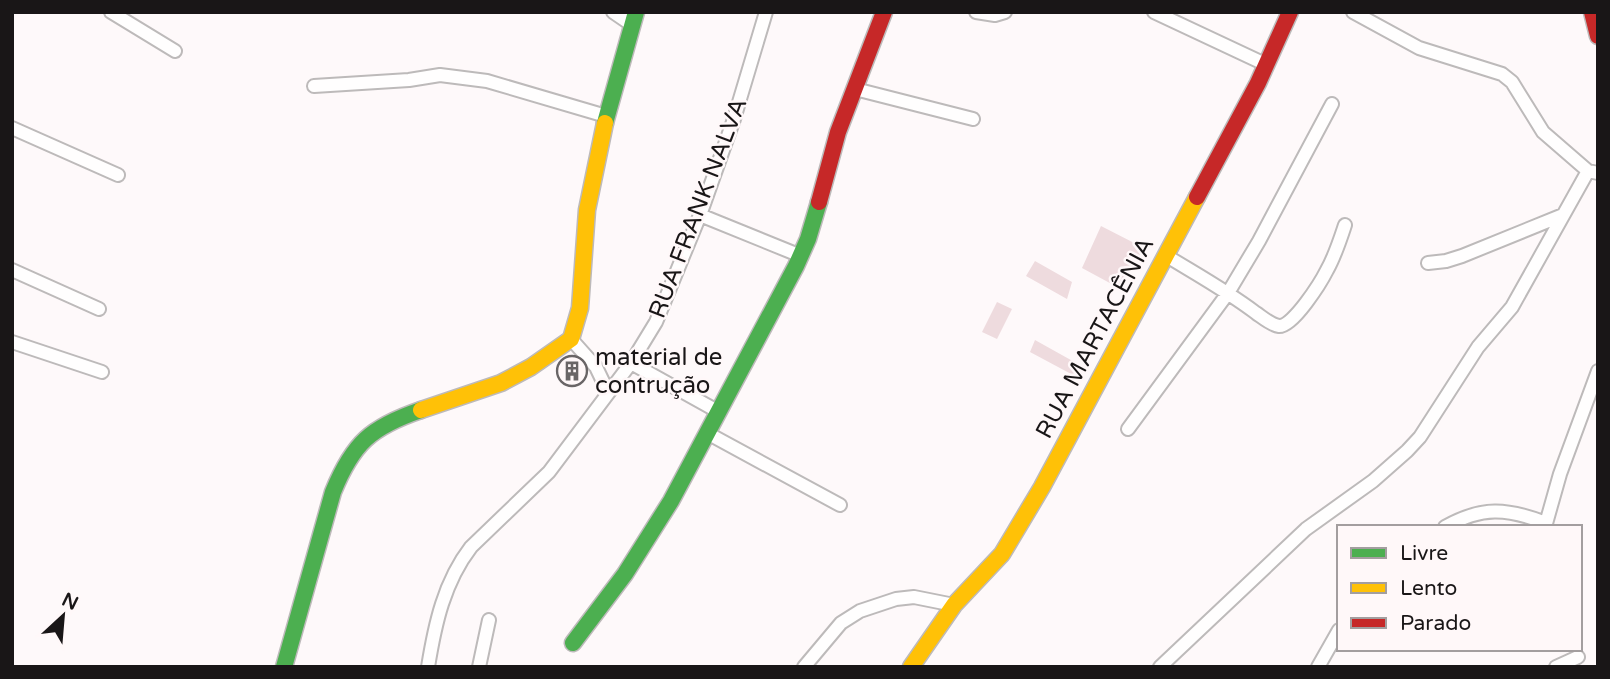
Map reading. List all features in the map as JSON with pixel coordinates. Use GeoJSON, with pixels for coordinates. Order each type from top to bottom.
{"type":"FeatureCollection","features":[{"type":"Feature","properties":{"kind":"street"},"geometry":{"type":"LineString","coordinates":[[111,12],[175,51]]}},
{"type":"Feature","properties":{"kind":"street"},"geometry":{"type":"LineString","coordinates":[[284,667],[333,492],[343,467],[356,447],[370,433],[415,412],[501,383],[531,367],[571,339],[580,308],[587,210],[606,116],[634,19],[613,12]]}},
{"type":"Feature","properties":{"kind":"street","name":"RUA FRANK NALVA"},"geometry":{"type":"LineString","coordinates":[[428,667],[440,607],[460,561],[549,471],[631,363],[656,321],[700,215],[734,119],[766,12]]}},
{"type":"Feature","properties":{"kind":"street"},"geometry":{"type":"LineString","coordinates":[[573,643],[608,601],[663,517],[709,434],[774,304],[802,256],[821,202],[838,132],[884,12]]}},
{"type":"Feature","properties":{"kind":"street"},"geometry":{"type":"LineString","coordinates":[[976,12],[995,15],[1005,12]]}},
{"type":"Feature","properties":{"kind":"street"},"geometry":{"type":"LineString","coordinates":[[1154,12],[1267,65]]}},
{"type":"Feature","properties":{"kind":"street","name":"RUA MARTACÊNIA"},"geometry":{"type":"LineString","coordinates":[[911,667],[954,605],[1002,554],[1042,487],[1267,65],[1290,12]]}},
{"type":"Feature","properties":{"kind":"street"},"geometry":{"type":"LineString","coordinates":[[1160,667],[1306,529],[1373,481],[1420,437],[1478,347],[1512,307],[1563,215],[1593,172],[1560,150],[1543,132],[1512,82],[1502,74],[1419,48],[1353,12]]}},
{"type":"Feature","properties":{"kind":"street"},"geometry":{"type":"LineString","coordinates":[[1592,12],[1598,36]]}},
{"type":"Feature","properties":{"kind":"street"},"geometry":{"type":"LineString","coordinates":[[314,86],[439,75],[487,81],[606,116]]}},
{"type":"Feature","properties":{"kind":"street"},"geometry":{"type":"LineString","coordinates":[[855,89],[972,118]]}},
{"type":"Feature","properties":{"kind":"street"},"geometry":{"type":"LineString","coordinates":[[1128,429],[1228,293],[1332,104]]}},
{"type":"Feature","properties":{"kind":"street"},"geometry":{"type":"LineString","coordinates":[[12,128],[118,175]]}},
{"type":"Feature","properties":{"kind":"street"},"geometry":{"type":"LineString","coordinates":[[700,215],[802,256]]}},
{"type":"Feature","properties":{"kind":"street"},"geometry":{"type":"LineString","coordinates":[[1428,263],[1462,256],[1563,215]]}},
{"type":"Feature","properties":{"kind":"street"},"geometry":{"type":"LineString","coordinates":[[1165,255],[1278,326],[1293,318],[1328,270],[1345,225]]}},
{"type":"Feature","properties":{"kind":"street"},"geometry":{"type":"LineString","coordinates":[[12,270],[99,309]]}},
{"type":"Feature","properties":{"kind":"street"},"geometry":{"type":"LineString","coordinates":[[571,339],[596,367],[608,392]]}},
{"type":"Feature","properties":{"kind":"street"},"geometry":{"type":"LineString","coordinates":[[12,342],[102,372]]}},
{"type":"Feature","properties":{"kind":"street"},"geometry":{"type":"LineString","coordinates":[[631,363],[719,412]]}},
{"type":"Feature","properties":{"kind":"street"},"geometry":{"type":"LineString","coordinates":[[1450,525],[1476,512],[1494,510],[1545,525],[1560,474],[1598,371]]}},
{"type":"Feature","properties":{"kind":"street"},"geometry":{"type":"LineString","coordinates":[[709,434],[840,505]]}},
{"type":"Feature","properties":{"kind":"street"},"geometry":{"type":"LineString","coordinates":[[804,667],[841,623],[860,611],[896,599],[914,597],[954,605]]}},
{"type":"Feature","properties":{"kind":"street"},"geometry":{"type":"LineString","coordinates":[[479,667],[489,620]]}},
{"type":"Feature","properties":{"kind":"street"},"geometry":{"type":"LineString","coordinates":[[1318,667],[1337,634]]}},
{"type":"Feature","properties":{"kind":"street"},"geometry":{"type":"LineString","coordinates":[[1556,667],[1578,658]]}},
{"type":"Feature","properties":{"kind":"building"},"geometry":{"type":"Polygon","coordinates":[[[1101,226],[1144,248],[1119,288],[1082,268],[1101,226]]]}},
{"type":"Feature","properties":{"kind":"building"},"geometry":{"type":"Polygon","coordinates":[[[1035,261],[1072,282],[1067,299],[1026,276],[1035,261]]]}},
{"type":"Feature","properties":{"kind":"building"},"geometry":{"type":"Polygon","coordinates":[[[997,302],[1012,309],[997,339],[982,332],[997,302]]]}},
{"type":"Feature","properties":{"kind":"building"},"geometry":{"type":"Polygon","coordinates":[[[1035,340],[1078,364],[1073,375],[1030,352],[1035,340]]]}},
{"type":"Feature","properties":{"kind":"building","name":"material de contrução"},"geometry":{"type":"Polygon","coordinates":[[[578,359],[585,375],[565,383],[558,366],[578,359]]]}},
{"type":"Feature","properties":{"kind":"traffic: fast"},"geometry":{"type":"LineString","coordinates":[[605,123],[636,12]]}},
{"type":"Feature","properties":{"kind":"traffic: fast"},"geometry":{"type":"LineString","coordinates":[[573,643],[625,574],[671,501],[796,266],[808,239],[819,202]]}},
{"type":"Feature","properties":{"kind":"traffic: fast"},"geometry":{"type":"LineString","coordinates":[[284,667],[340,475],[356,449],[376,430],[421,410]]}},
{"type":"Feature","properties":{"kind":"traffic: slow"},"geometry":{"type":"LineString","coordinates":[[421,410],[501,383],[531,367],[571,339],[580,308],[587,210],[605,123]]}},
{"type":"Feature","properties":{"kind":"traffic: slow"},"geometry":{"type":"LineString","coordinates":[[911,667],[954,605],[1002,554],[1042,487],[1197,197]]}},
{"type":"Feature","properties":{"kind":"traffic: jam"},"geometry":{"type":"LineString","coordinates":[[819,202],[838,132],[884,12]]}},
{"type":"Feature","properties":{"kind":"traffic: jam"},"geometry":{"type":"LineString","coordinates":[[1197,197],[1258,83],[1290,12]]}},
{"type":"Feature","properties":{"kind":"traffic: jam"},"geometry":{"type":"LineString","coordinates":[[1592,12],[1598,36]]}},
{"type":"Feature","properties":{"kind":"place","name":"material de contrução"},"geometry":{"type":"Point","coordinates":[572,371]}}]}
